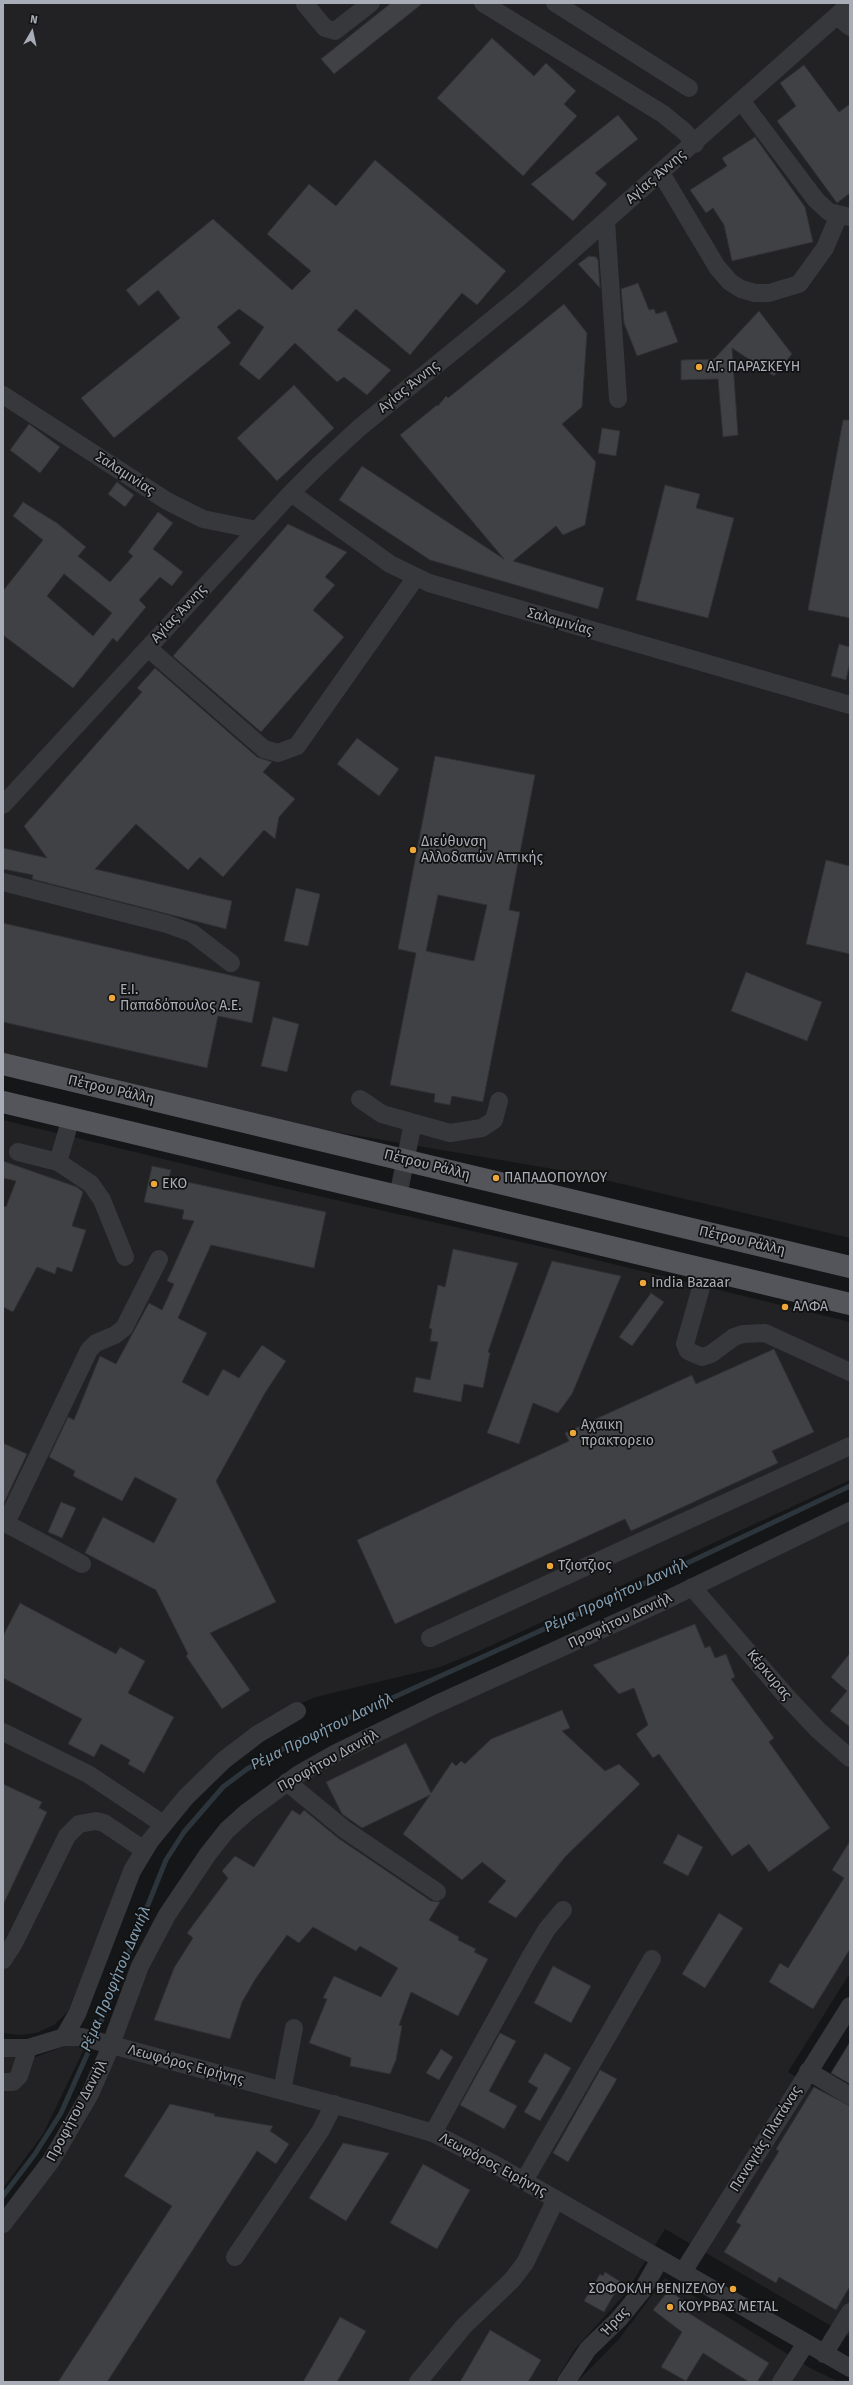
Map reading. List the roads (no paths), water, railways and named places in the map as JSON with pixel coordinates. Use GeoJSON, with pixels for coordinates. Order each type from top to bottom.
{"type":"FeatureCollection","features":[{"type":"Feature","properties":{"kind":"main road","name":"Πέτρου Ράλλη"},"geometry":{"type":"LineString","coordinates":[[3,1064],[850,1267]]}},
{"type":"Feature","properties":{"kind":"main road"},"geometry":{"type":"LineString","coordinates":[[3,1102],[850,1304]]}},
{"type":"Feature","properties":{"kind":"street"},"geometry":{"type":"LineString","coordinates":[[305,3],[325,28],[335,32],[371,3]]}},
{"type":"Feature","properties":{"kind":"street"},"geometry":{"type":"LineString","coordinates":[[483,3],[663,114],[685,132],[694,144]]}},
{"type":"Feature","properties":{"kind":"street"},"geometry":{"type":"LineString","coordinates":[[555,3],[689,88]]}},
{"type":"Feature","properties":{"kind":"street","name":"Αγίας Άννης"},"geometry":{"type":"LineString","coordinates":[[3,805],[291,493],[359,428],[521,296],[742,102],[843,22],[850,4]]}},
{"type":"Feature","properties":{"kind":"street"},"geometry":{"type":"LineString","coordinates":[[661,173],[717,268],[730,282],[741,289],[755,293],[769,293],[800,284],[845,216],[829,212],[816,200],[742,102]]}},
{"type":"Feature","properties":{"kind":"street"},"geometry":{"type":"LineString","coordinates":[[606,222],[618,399]]}},
{"type":"Feature","properties":{"kind":"street","name":"Σαλαμινίας"},"geometry":{"type":"LineString","coordinates":[[3,395],[167,501],[203,519],[257,530]]}},
{"type":"Feature","properties":{"kind":"street","name":"Σαλαμινίας"},"geometry":{"type":"LineString","coordinates":[[291,493],[390,564],[416,577],[449,590],[850,705]]}},
{"type":"Feature","properties":{"kind":"street"},"geometry":{"type":"LineString","coordinates":[[148,648],[264,749],[278,753],[297,746],[416,577]]}},
{"type":"Feature","properties":{"kind":"street"},"geometry":{"type":"LineString","coordinates":[[3,882],[180,928],[192,933],[231,963]]}},
{"type":"Feature","properties":{"kind":"street"},"geometry":{"type":"LineString","coordinates":[[360,1099],[382,1114],[450,1133],[482,1128],[494,1120],[499,1101]]}},
{"type":"Feature","properties":{"kind":"street"},"geometry":{"type":"LineString","coordinates":[[58,1162],[70,1118]]}},
{"type":"Feature","properties":{"kind":"street"},"geometry":{"type":"LineString","coordinates":[[398,1196],[413,1123]]}},
{"type":"Feature","properties":{"kind":"street"},"geometry":{"type":"LineString","coordinates":[[18,1152],[58,1162],[91,1184],[102,1200],[125,1257]]}},
{"type":"Feature","properties":{"kind":"street"},"geometry":{"type":"LineString","coordinates":[[82,1564],[5,1522],[89,1350],[96,1343],[115,1335],[124,1328],[159,1259]]}},
{"type":"Feature","properties":{"kind":"street"},"geometry":{"type":"LineString","coordinates":[[706,1270],[685,1344],[688,1351],[702,1357],[711,1354],[734,1337],[743,1334],[766,1333],[850,1372]]}},
{"type":"Feature","properties":{"kind":"street"},"geometry":{"type":"LineString","coordinates":[[430,1638],[850,1446]]}},
{"type":"Feature","properties":{"kind":"street","name":"Προφήτου Δανιήλ"},"geometry":{"type":"LineString","coordinates":[[3,2224],[55,2154],[90,2094],[107,2043],[144,1959],[164,1921],[187,1884],[227,1830],[287,1782],[336,1753],[424,1710],[692,1587],[850,1511]]}},
{"type":"Feature","properties":{"kind":"street","name":"Κέρκυρας"},"geometry":{"type":"LineString","coordinates":[[692,1587],[787,1697],[818,1730],[850,1758]]}},
{"type":"Feature","properties":{"kind":"street"},"geometry":{"type":"LineString","coordinates":[[3,2048],[28,2048],[64,2037],[77,2014],[121,1897],[144,1850],[163,1824],[198,1785],[234,1751],[258,1734],[297,1711]]}},
{"type":"Feature","properties":{"kind":"street"},"geometry":{"type":"LineString","coordinates":[[3,1732],[88,1774],[163,1824]]}},
{"type":"Feature","properties":{"kind":"street"},"geometry":{"type":"LineString","coordinates":[[287,1782],[344,1830],[437,1892]]}},
{"type":"Feature","properties":{"kind":"street"},"geometry":{"type":"LineString","coordinates":[[3,1960],[14,1943],[67,1836],[79,1824],[96,1821],[104,1823],[144,1850]]}},
{"type":"Feature","properties":{"kind":"street"},"geometry":{"type":"LineString","coordinates":[[433,2133],[529,1959],[547,1929],[563,1910]]}},
{"type":"Feature","properties":{"kind":"street"},"geometry":{"type":"LineString","coordinates":[[524,2181],[652,1959]]}},
{"type":"Feature","properties":{"kind":"street","name":"Παναγιάς Πλατάνας"},"geometry":{"type":"LineString","coordinates":[[683,2272],[850,2006]]}},
{"type":"Feature","properties":{"kind":"street"},"geometry":{"type":"LineString","coordinates":[[282,2091],[294,2028]]}},
{"type":"Feature","properties":{"kind":"street","name":"Λεωφόρος Ειρήνης"},"geometry":{"type":"LineString","coordinates":[[64,2037],[82,2037],[107,2043],[334,2104],[433,2133],[461,2146],[556,2199],[850,2368]]}},
{"type":"Feature","properties":{"kind":"street"},"geometry":{"type":"LineString","coordinates":[[3,2082],[13,2082],[19,2076],[28,2048]]}},
{"type":"Feature","properties":{"kind":"street"},"geometry":{"type":"LineString","coordinates":[[808,2072],[850,2096]]}},
{"type":"Feature","properties":{"kind":"street"},"geometry":{"type":"LineString","coordinates":[[234,2257],[321,2130],[334,2104]]}},
{"type":"Feature","properties":{"kind":"street"},"geometry":{"type":"LineString","coordinates":[[418,2382],[464,2326],[512,2280],[525,2263],[556,2199]]}},
{"type":"Feature","properties":{"kind":"street","name":"Ήρας"},"geometry":{"type":"LineString","coordinates":[[566,2382],[588,2349],[619,2319],[642,2291],[660,2259]]}},
{"type":"Feature","properties":{"kind":"street"},"geometry":{"type":"LineString","coordinates":[[824,2354],[850,2312]]}},
{"type":"Feature","properties":{"kind":"street"},"geometry":{"type":"LineString","coordinates":[[781,2382],[806,2343]]}},
{"type":"Feature","properties":{"kind":"waterway","name":"Ρέμα Προφήτου Δανιήλ"},"geometry":{"type":"LineString","coordinates":[[3,2196],[35,2154],[61,2113],[94,2039],[166,1860],[184,1832],[223,1787],[247,1769],[295,1742],[639,1586],[850,1486]]}},
{"type":"Feature","properties":{"kind":"place","name":"ΑΓ. ΠΑΡΑΣΚΕΥΗ"},"geometry":{"type":"Point","coordinates":[699,367]}},
{"type":"Feature","properties":{"kind":"place","name":"Διεύθυνση Αλλοδαπών Αττικής"},"geometry":{"type":"Point","coordinates":[413,850]}},
{"type":"Feature","properties":{"kind":"place","name":"Ε.Ι. Παπαδόπουλος Α.Ε."},"geometry":{"type":"Point","coordinates":[112,998]}},
{"type":"Feature","properties":{"kind":"place","name":"ΠΑΠΑΔΟΠΟΥΛΟΥ"},"geometry":{"type":"Point","coordinates":[496,1178]}},
{"type":"Feature","properties":{"kind":"place","name":"EKO"},"geometry":{"type":"Point","coordinates":[154,1184]}},
{"type":"Feature","properties":{"kind":"place","name":"India Bazaar"},"geometry":{"type":"Point","coordinates":[643,1283]}},
{"type":"Feature","properties":{"kind":"place","name":"ΑΛΦΑ"},"geometry":{"type":"Point","coordinates":[785,1307]}},
{"type":"Feature","properties":{"kind":"place","name":"Αχαικη πρακτορειο"},"geometry":{"type":"Point","coordinates":[573,1433]}},
{"type":"Feature","properties":{"kind":"place","name":"Τζιοτζιος"},"geometry":{"type":"Point","coordinates":[550,1566]}},
{"type":"Feature","properties":{"kind":"place","name":"ΣΟΦΟΚΛΗ ΒΕΝΙΖΕΛΟΥ"},"geometry":{"type":"Point","coordinates":[733,2289]}},
{"type":"Feature","properties":{"kind":"place","name":"ΚΟΥΡΒΑΣ METAL"},"geometry":{"type":"Point","coordinates":[670,2307]}}]}
